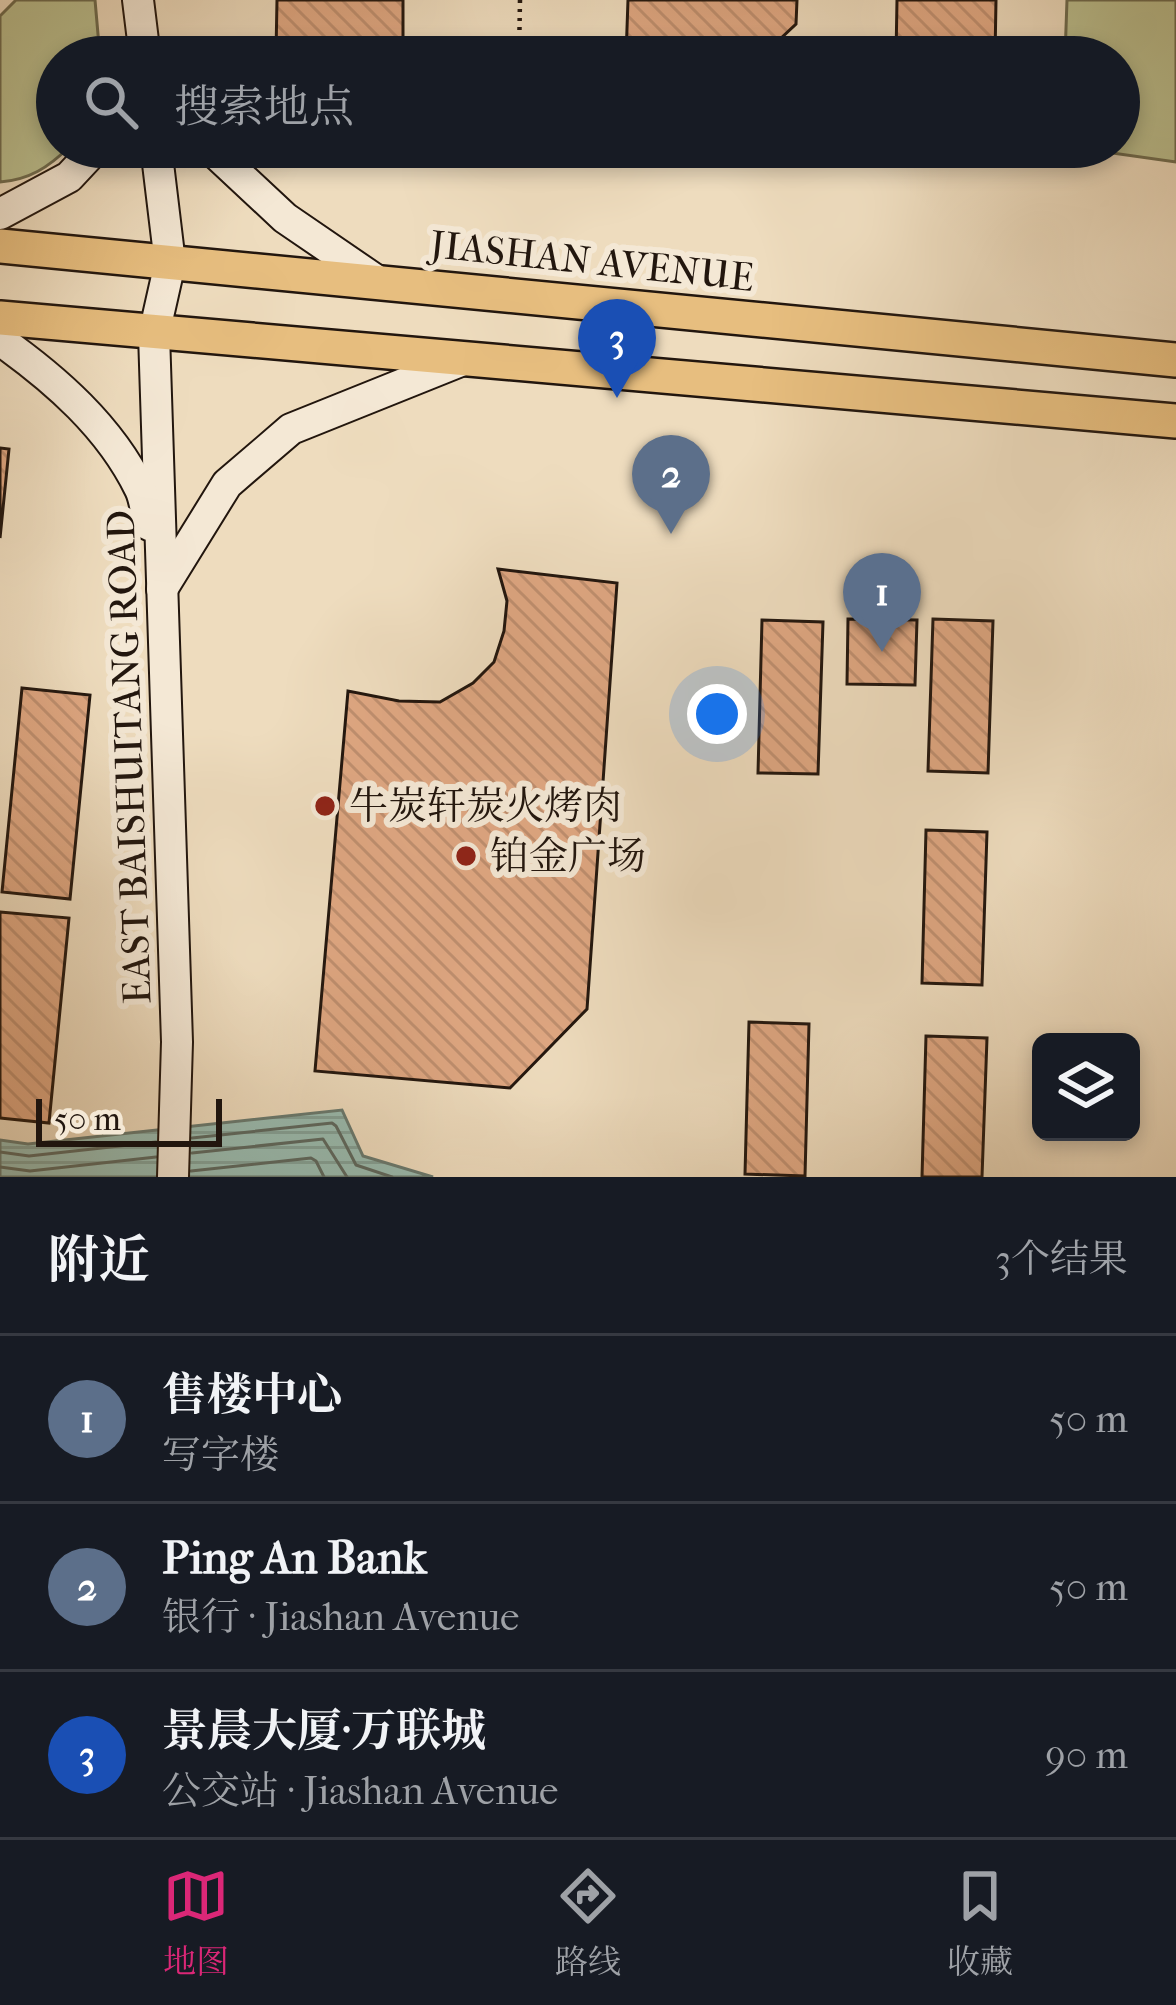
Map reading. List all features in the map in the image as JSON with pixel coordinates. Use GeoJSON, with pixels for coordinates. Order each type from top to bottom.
{"type":"FeatureCollection","features":[{"type":"Feature","properties":{"kind":"main road","name":"JIASHAN AVENUE"},"geometry":{"type":"LineString","coordinates":[[0,247],[1176,360]]}},
{"type":"Feature","properties":{"kind":"main road"},"geometry":{"type":"LineString","coordinates":[[0,318],[1176,422]]}},
{"type":"Feature","properties":{"kind":"street"},"geometry":{"type":"LineString","coordinates":[[0,214],[77,168]]}},
{"type":"Feature","properties":{"kind":"street","name":"EAST BAISHUITANG ROAD"},"geometry":{"type":"LineString","coordinates":[[159,168],[170,263],[154,334],[177,1042],[173,1177]]}},
{"type":"Feature","properties":{"kind":"street"},"geometry":{"type":"LineString","coordinates":[[231,168],[285,218],[380,283]]}},
{"type":"Feature","properties":{"kind":"street"},"geometry":{"type":"LineString","coordinates":[[0,340],[39,368],[109,437],[142,493],[162,589]]}},
{"type":"Feature","properties":{"kind":"street"},"geometry":{"type":"LineString","coordinates":[[162,589],[226,484],[291,429],[463,360]]}},
{"type":"Feature","properties":{"kind":"path"},"geometry":{"type":"LineString","coordinates":[[519,36],[520,0]]}},
{"type":"Feature","properties":{"kind":"green space"},"geometry":{"type":"Polygon","coordinates":[[[16,0],[95,0],[98,36],[36,36],[36,168],[43,168],[0,182],[0,16],[16,0]]]}},
{"type":"Feature","properties":{"kind":"green space"},"geometry":{"type":"Polygon","coordinates":[[[1067,0],[1176,0],[1176,162],[1140,157],[1140,36],[1066,36],[1067,0]]]}},
{"type":"Feature","properties":{"kind":"water"},"geometry":{"type":"Polygon","coordinates":[[[342,1110],[363,1156],[433,1177],[0,1177],[0,1140],[28,1144],[342,1110]]]}},
{"type":"Feature","properties":{"kind":"building"},"geometry":{"type":"Polygon","coordinates":[[[277,0],[403,0],[403,36],[276,36],[277,0]]]}},
{"type":"Feature","properties":{"kind":"building"},"geometry":{"type":"Polygon","coordinates":[[[628,0],[797,0],[796,24],[783,36],[627,36],[628,0]]]}},
{"type":"Feature","properties":{"kind":"building"},"geometry":{"type":"Polygon","coordinates":[[[897,0],[996,0],[995,36],[896,36],[897,0]]]}},
{"type":"Feature","properties":{"kind":"building"},"geometry":{"type":"Polygon","coordinates":[[[0,448],[9,449],[0,538],[0,448]]]}},
{"type":"Feature","properties":{"kind":"building","name":"铂金广场"},"geometry":{"type":"Polygon","coordinates":[[[498,569],[617,583],[587,1009],[510,1088],[315,1071],[348,691],[399,701],[440,702],[473,683],[494,662],[504,631],[507,601],[498,569]]]}},
{"type":"Feature","properties":{"kind":"building"},"geometry":{"type":"Polygon","coordinates":[[[848,619],[917,620],[915,685],[847,684],[848,619]]]}},
{"type":"Feature","properties":{"kind":"building"},"geometry":{"type":"Polygon","coordinates":[[[933,619],[993,621],[988,773],[928,771],[933,619]]]}},
{"type":"Feature","properties":{"kind":"building"},"geometry":{"type":"Polygon","coordinates":[[[762,620],[823,622],[818,774],[758,773],[762,620]]]}},
{"type":"Feature","properties":{"kind":"building"},"geometry":{"type":"Polygon","coordinates":[[[22,688],[90,695],[70,899],[2,892],[22,688]]]}},
{"type":"Feature","properties":{"kind":"building"},"geometry":{"type":"Polygon","coordinates":[[[926,830],[987,832],[982,985],[922,983],[926,830]]]}},
{"type":"Feature","properties":{"kind":"building"},"geometry":{"type":"Polygon","coordinates":[[[0,912],[69,918],[49,1123],[0,1118],[0,912]]]}},
{"type":"Feature","properties":{"kind":"building"},"geometry":{"type":"Polygon","coordinates":[[[749,1022],[809,1024],[805,1176],[745,1174],[749,1022]]]}},
{"type":"Feature","properties":{"kind":"building"},"geometry":{"type":"Polygon","coordinates":[[[926,1036],[987,1038],[982,1177],[922,1177],[926,1036]]]}},
{"type":"Feature","properties":{"kind":"place","name":"景晨大厦·万联城"},"geometry":{"type":"Point","coordinates":[617,398]}},
{"type":"Feature","properties":{"kind":"place","name":"Ping An Bank"},"geometry":{"type":"Point","coordinates":[671,534]}},
{"type":"Feature","properties":{"kind":"place","name":"售楼中心"},"geometry":{"type":"Point","coordinates":[882,652]}},
{"type":"Feature","properties":{"kind":"place","name":"牛炭轩炭火烤肉"},"geometry":{"type":"Point","coordinates":[325,806]}},
{"type":"Feature","properties":{"kind":"place","name":"铂金广场"},"geometry":{"type":"Point","coordinates":[466,856]}}]}
